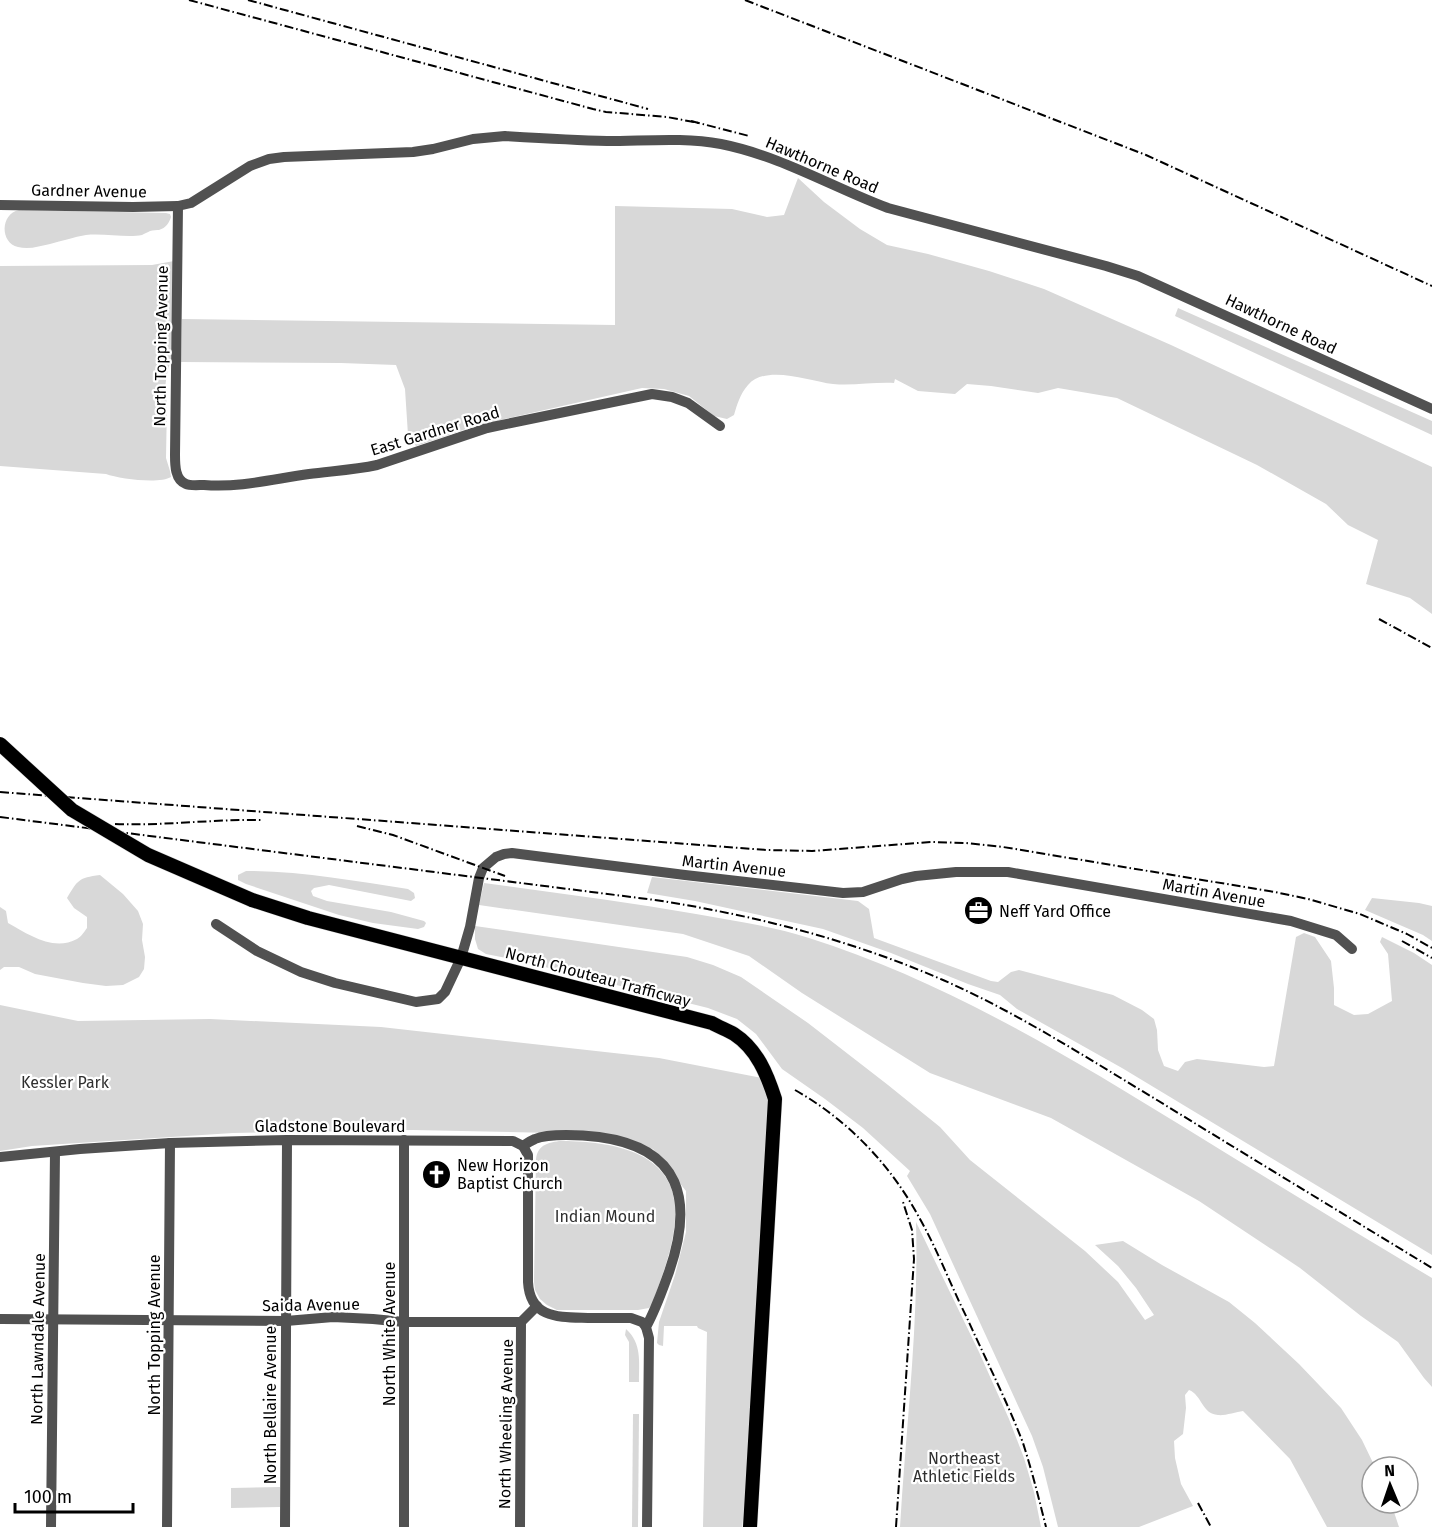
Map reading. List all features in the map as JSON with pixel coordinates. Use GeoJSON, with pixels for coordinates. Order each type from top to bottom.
{"type":"FeatureCollection","features":[{"type":"Feature","properties":{"kind":"main road","name":"North Chouteau Trafficway"},"geometry":{"type":"LineString","coordinates":[[0,744],[72,810],[148,855],[252,900],[308,918],[712,1023],[735,1035],[752,1050],[766,1072],[775,1099],[750,1527]]}},
{"type":"Feature","properties":{"kind":"street","name":"Hawthorne Road"},"geometry":{"type":"LineString","coordinates":[[178,206],[191,203],[250,166],[269,159],[284,157],[413,152],[473,139],[506,136],[605,141],[693,140],[722,144],[778,160],[860,198],[888,208],[1138,276],[1432,409]]}},
{"type":"Feature","properties":{"kind":"street","name":"Gardner Avenue"},"geometry":{"type":"LineString","coordinates":[[0,205],[178,206]]}},
{"type":"Feature","properties":{"kind":"street","name":"North Topping Avenue"},"geometry":{"type":"LineString","coordinates":[[178,206],[175,455],[178,478],[185,484]]}},
{"type":"Feature","properties":{"kind":"street","name":"East Gardner Road"},"geometry":{"type":"LineString","coordinates":[[185,484],[243,485],[377,465],[487,428],[652,394],[672,397],[688,403],[720,426]]}},
{"type":"Feature","properties":{"kind":"street","name":"Martin Avenue"},"geometry":{"type":"LineString","coordinates":[[216,924],[257,951],[301,972],[335,983],[416,1002],[438,999],[445,992],[460,958],[470,927],[483,868],[496,857],[512,853],[843,893],[862,892],[902,879],[927,874],[1008,872],[1291,921],[1336,935],[1353,949]]}},
{"type":"Feature","properties":{"kind":"street","name":"Gladstone Boulevard"},"geometry":{"type":"LineString","coordinates":[[0,1157],[170,1143],[287,1140],[513,1141],[523,1146],[536,1138],[585,1136],[625,1142],[645,1150],[662,1164],[674,1181],[680,1200],[681,1222],[672,1263],[656,1310],[646,1327]]}},
{"type":"Feature","properties":{"kind":"street","name":"North Bellaire Avenue"},"geometry":{"type":"LineString","coordinates":[[285,1527],[287,1140]]}},
{"type":"Feature","properties":{"kind":"street","name":"North White Avenue"},"geometry":{"type":"LineString","coordinates":[[404,1140],[404,1527]]}},
{"type":"Feature","properties":{"kind":"street","name":"North Topping Avenue"},"geometry":{"type":"LineString","coordinates":[[167,1527],[170,1143]]}},
{"type":"Feature","properties":{"kind":"street"},"geometry":{"type":"LineString","coordinates":[[523,1146],[528,1161],[528,1288],[537,1306],[554,1317],[631,1318],[637,1319],[646,1327],[648,1338],[647,1527]]}},
{"type":"Feature","properties":{"kind":"street","name":"North Lawndale Avenue"},"geometry":{"type":"LineString","coordinates":[[51,1527],[55,1152]]}},
{"type":"Feature","properties":{"kind":"street"},"geometry":{"type":"LineString","coordinates":[[521,1322],[537,1306]]}},
{"type":"Feature","properties":{"kind":"street","name":"Saida Avenue"},"geometry":{"type":"LineString","coordinates":[[0,1319],[286,1321],[343,1317],[404,1322],[521,1322]]}},
{"type":"Feature","properties":{"kind":"street","name":"North Wheeling Avenue"},"geometry":{"type":"LineString","coordinates":[[520,1527],[521,1322]]}},
{"type":"Feature","properties":{"kind":"green space"},"geometry":{"type":"Polygon","coordinates":[[[798,178],[824,202],[860,229],[887,245],[989,271],[1044,289],[1171,345],[1432,467],[1432,614],[1410,598],[1366,584],[1378,540],[1348,525],[1326,504],[1257,465],[1117,398],[1058,388],[1038,393],[967,384],[955,394],[918,391],[895,379],[894,383],[840,384],[776,375],[756,379],[748,385],[734,415],[727,419],[714,416],[689,396],[664,389],[642,388],[478,425],[416,446],[408,435],[405,389],[396,365],[181,362],[182,319],[615,325],[615,206],[732,209],[767,217],[784,215],[798,178]]]}},
{"type":"Feature","properties":{"kind":"green space"},"geometry":{"type":"Polygon","coordinates":[[[19,210],[166,213],[171,217],[164,228],[142,235],[86,235],[26,248],[12,244],[5,235],[8,217],[19,210]]]}},
{"type":"Feature","properties":{"kind":"green space"},"geometry":{"type":"Polygon","coordinates":[[[174,261],[171,361],[165,387],[166,458],[171,477],[139,480],[106,474],[0,466],[0,266],[152,265],[174,261]]]}},
{"type":"Feature","properties":{"kind":"green space"},"geometry":{"type":"Polygon","coordinates":[[[1178,308],[1432,421],[1432,435],[1175,316],[1178,308]]]}},
{"type":"Feature","properties":{"kind":"green space"},"geometry":{"type":"Polygon","coordinates":[[[246,871],[307,875],[408,889],[414,893],[415,898],[411,901],[329,885],[314,888],[311,891],[313,896],[327,901],[391,912],[426,923],[424,927],[418,929],[373,923],[339,915],[238,880],[238,875],[246,871]]]}},
{"type":"Feature","properties":{"kind":"green space"},"geometry":{"type":"Polygon","coordinates":[[[100,875],[123,894],[138,911],[143,924],[142,940],[145,957],[144,969],[139,977],[123,985],[106,986],[35,974],[19,967],[4,967],[0,970],[0,907],[6,911],[8,923],[24,932],[50,943],[68,942],[84,933],[87,928],[87,917],[74,908],[67,898],[79,881],[100,875]]]}},
{"type":"Feature","properties":{"kind":"green space"},"geometry":{"type":"Polygon","coordinates":[[[652,877],[858,901],[869,909],[874,938],[991,981],[998,982],[1011,972],[1019,970],[1113,995],[1154,1019],[1158,1050],[1164,1066],[1178,1071],[1185,1062],[1197,1059],[1264,1067],[1274,1066],[1296,937],[1304,933],[1315,937],[1331,961],[1334,1005],[1354,1015],[1368,1014],[1392,1001],[1388,954],[1380,942],[1382,937],[1432,965],[1432,1255],[1122,1068],[1017,1009],[1000,995],[823,929],[647,893],[652,877]]]}},
{"type":"Feature","properties":{"kind":"green space"},"geometry":{"type":"Polygon","coordinates":[[[484,883],[670,910],[753,924],[795,934],[858,955],[907,975],[1001,1020],[1092,1072],[1432,1278],[1432,1387],[1398,1342],[1300,1268],[1199,1201],[1051,1118],[930,1073],[802,993],[749,956],[683,934],[479,905],[484,883]]]}},
{"type":"Feature","properties":{"kind":"green space"},"geometry":{"type":"Polygon","coordinates":[[[1372,898],[1432,906],[1432,941],[1365,910],[1372,898]]]}},
{"type":"Feature","properties":{"kind":"green space"},"geometry":{"type":"Polygon","coordinates":[[[475,926],[687,957],[741,977],[808,1023],[940,1127],[970,1160],[1085,1251],[1118,1282],[1145,1320],[1154,1315],[1118,1266],[1095,1245],[1123,1241],[1229,1302],[1255,1323],[1341,1408],[1362,1440],[1369,1455],[1360,1455],[1360,1515],[1395,1515],[1399,1527],[1327,1527],[1290,1459],[1243,1411],[1223,1415],[1213,1414],[1189,1390],[1185,1395],[1183,1434],[1174,1441],[1181,1484],[1193,1506],[1139,1527],[1058,1527],[1043,1467],[1032,1436],[930,1214],[907,1176],[910,1171],[863,1128],[782,1069],[756,1034],[737,1019],[708,1008],[486,954],[478,949],[475,926]]]}},
{"type":"Feature","properties":{"kind":"green space","name":"Kessler Park"},"geometry":{"type":"Polygon","coordinates":[[[0,1005],[78,1021],[210,1019],[381,1027],[659,1058],[762,1078],[769,1092],[742,1527],[703,1527],[707,1332],[697,1326],[664,1326],[663,1346],[657,1343],[659,1322],[675,1275],[686,1232],[686,1191],[653,1149],[598,1134],[413,1130],[233,1133],[32,1146],[0,1151],[0,1005]]]}},
{"type":"Feature","properties":{"kind":"green space","name":"Indian Mound"},"geometry":{"type":"Polygon","coordinates":[[[559,1141],[596,1143],[632,1152],[648,1160],[662,1171],[671,1187],[675,1206],[672,1244],[649,1308],[557,1310],[540,1299],[535,1290],[536,1159],[544,1146],[559,1141]]]}},
{"type":"Feature","properties":{"kind":"green space","name":"Northeast Athletic Fields"},"geometry":{"type":"Polygon","coordinates":[[[916,1222],[1009,1419],[1024,1458],[1041,1527],[900,1527],[914,1337],[916,1222]]]}},
{"type":"Feature","properties":{"kind":"green space"},"geometry":{"type":"Polygon","coordinates":[[[626,1329],[635,1340],[637,1347],[639,1382],[629,1382],[629,1342],[625,1335],[626,1329]]]}},
{"type":"Feature","properties":{"kind":"green space"},"geometry":{"type":"Polygon","coordinates":[[[633,1414],[639,1414],[638,1527],[632,1527],[633,1414]]]}},
{"type":"Feature","properties":{"kind":"green space"},"geometry":{"type":"Polygon","coordinates":[[[280,1487],[280,1507],[231,1508],[231,1488],[280,1487]]]}},
{"type":"Feature","properties":{"kind":"railway"},"geometry":{"type":"LineString","coordinates":[[189,0],[593,109],[699,123]]}},
{"type":"Feature","properties":{"kind":"railway"},"geometry":{"type":"LineString","coordinates":[[248,0],[648,109]]}},
{"type":"Feature","properties":{"kind":"railway"},"geometry":{"type":"LineString","coordinates":[[745,0],[1146,155],[1432,286]]}},
{"type":"Feature","properties":{"kind":"railway"},"geometry":{"type":"LineString","coordinates":[[691,121],[749,136]]}},
{"type":"Feature","properties":{"kind":"railway"},"geometry":{"type":"LineString","coordinates":[[1379,619],[1432,648]]}},
{"type":"Feature","properties":{"kind":"railway"},"geometry":{"type":"LineString","coordinates":[[0,792],[767,850],[812,851],[931,842],[1003,847],[1308,899],[1360,914],[1407,934],[1432,948]]}},
{"type":"Feature","properties":{"kind":"railway"},"geometry":{"type":"LineString","coordinates":[[0,817],[655,900],[765,921],[838,941],[943,980],[1025,1021],[1432,1268]]}},
{"type":"Feature","properties":{"kind":"railway"},"geometry":{"type":"LineString","coordinates":[[115,824],[262,820]]}},
{"type":"Feature","properties":{"kind":"railway"},"geometry":{"type":"LineString","coordinates":[[357,826],[393,835],[505,876]]}},
{"type":"Feature","properties":{"kind":"railway"},"geometry":{"type":"LineString","coordinates":[[1402,941],[1432,958]]}},
{"type":"Feature","properties":{"kind":"railway"},"geometry":{"type":"LineString","coordinates":[[795,1090],[833,1115],[882,1162],[920,1219],[1017,1427],[1046,1527]]}},
{"type":"Feature","properties":{"kind":"railway"},"geometry":{"type":"LineString","coordinates":[[896,1527],[914,1259],[912,1230],[903,1202]]}},
{"type":"Feature","properties":{"kind":"railway"},"geometry":{"type":"LineString","coordinates":[[1198,1503],[1211,1527]]}},
{"type":"Feature","properties":{"kind":"place","name":"Neff Yard Office"},"geometry":{"type":"Point","coordinates":[978,911]}},
{"type":"Feature","properties":{"kind":"place","name":"New Horizon Baptist Church"},"geometry":{"type":"Point","coordinates":[436,1174]}}]}
